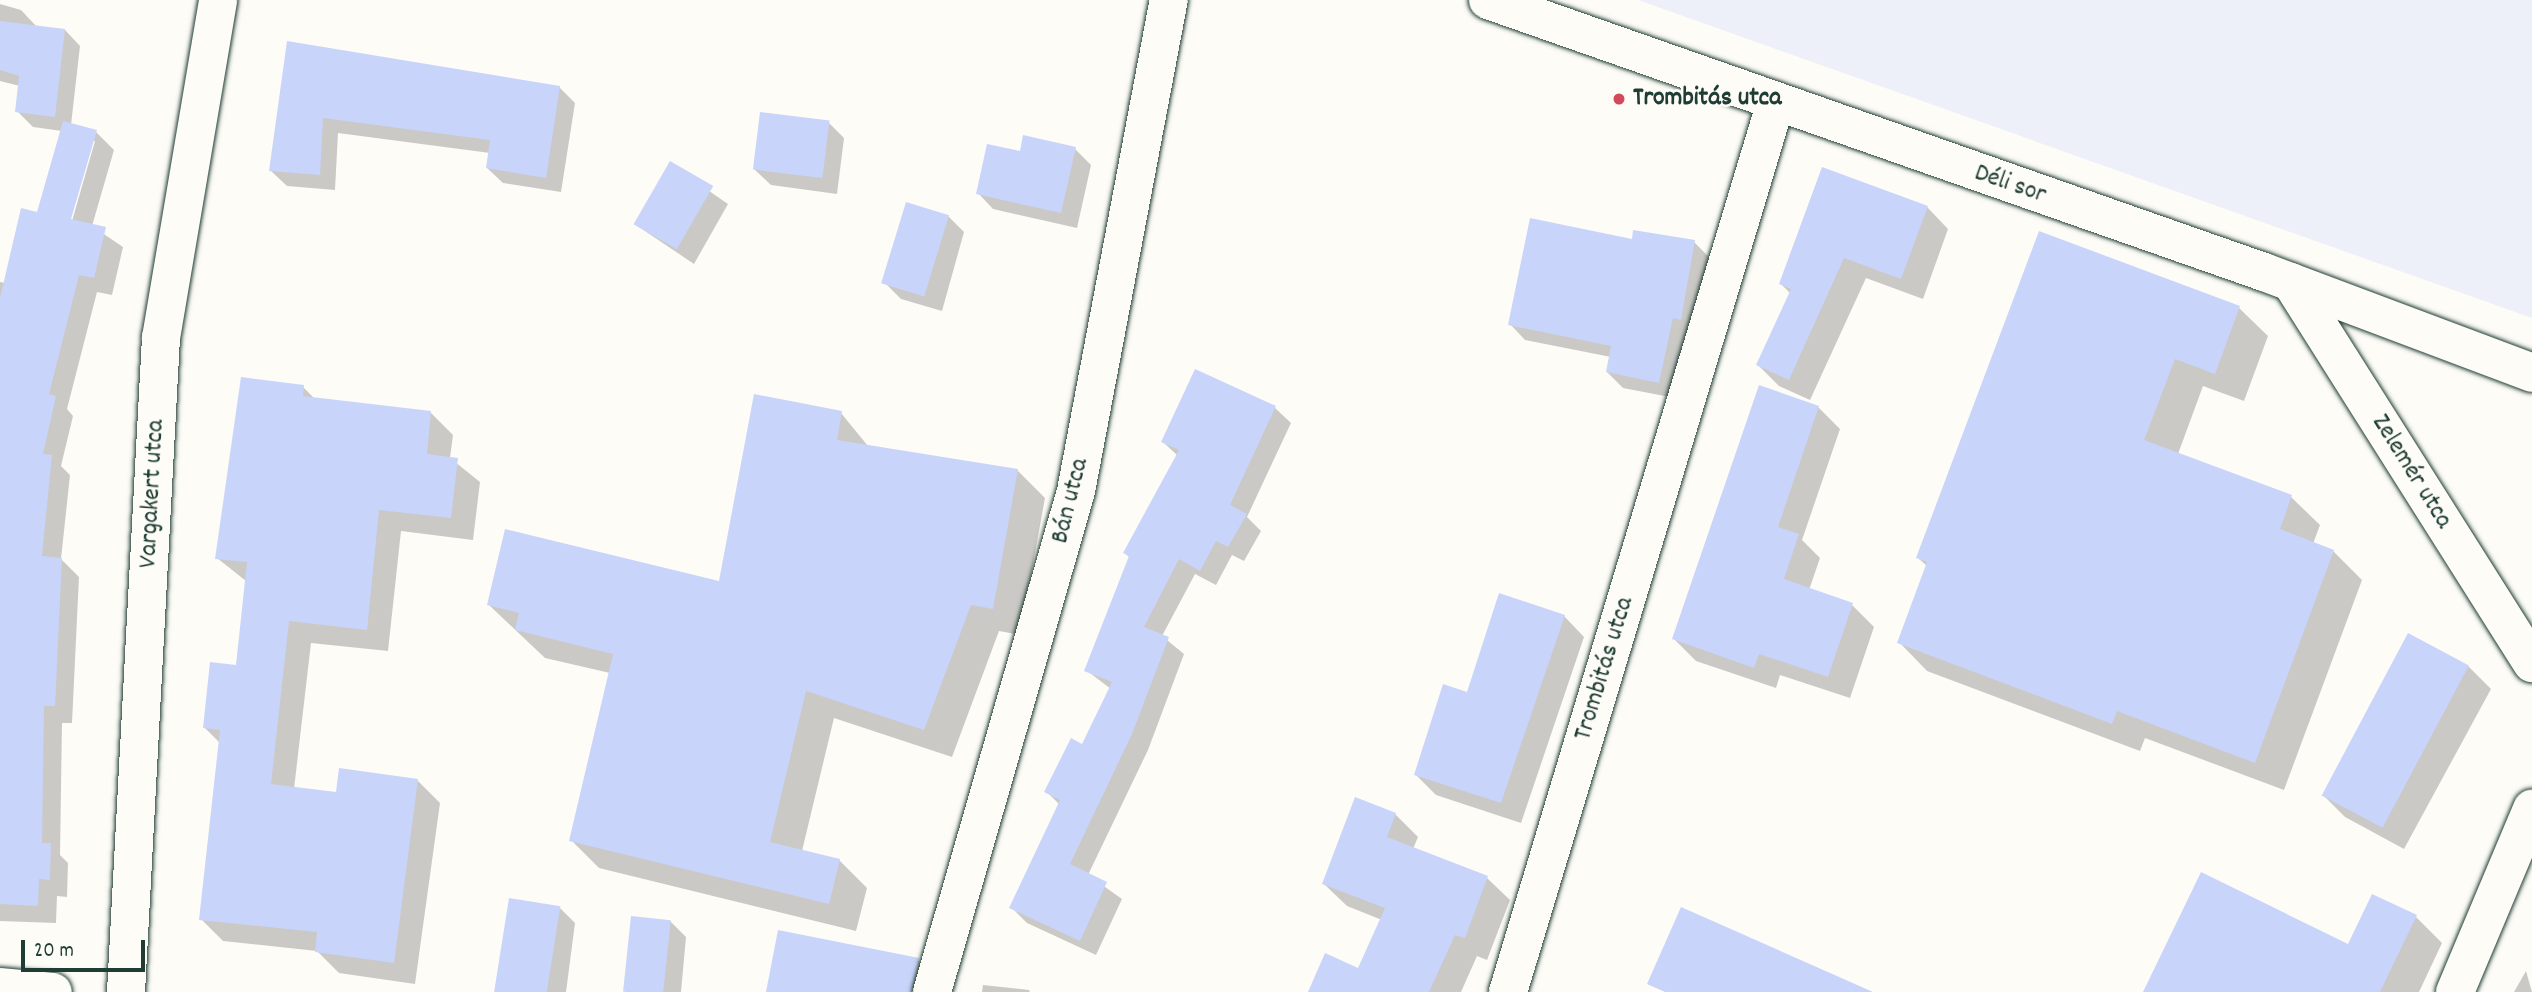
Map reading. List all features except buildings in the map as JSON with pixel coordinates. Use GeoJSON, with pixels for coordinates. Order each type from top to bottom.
{"type":"FeatureCollection","features":[{"type":"Feature","properties":{"kind":"street","name":"Vargakert utca"},"geometry":{"type":"LineString","coordinates":[[126,992],[161,338],[218,0]]}},
{"type":"Feature","properties":{"kind":"street","name":"Bán utca"},"geometry":{"type":"LineString","coordinates":[[932,992],[1076,491],[1169,0]]}},
{"type":"Feature","properties":{"kind":"street","name":"Déli sor"},"geometry":{"type":"LineString","coordinates":[[1488,0],[1775,105],[2291,282],[2532,373]]}},
{"type":"Feature","properties":{"kind":"street","name":"Trombitás utca"},"geometry":{"type":"LineString","coordinates":[[1508,992],[1775,105]]}},
{"type":"Feature","properties":{"kind":"street","name":"Zelemér utca"},"geometry":{"type":"LineString","coordinates":[[2291,282],[2532,663]]}},
{"type":"Feature","properties":{"kind":"street"},"geometry":{"type":"LineString","coordinates":[[2455,992],[2532,809]]}},
{"type":"Feature","properties":{"kind":"street"},"geometry":{"type":"LineString","coordinates":[[0,987],[53,992]]}},
{"type":"Feature","properties":{"kind":"shaded area"},"geometry":{"type":"Polygon","coordinates":[[[1638,0],[2532,0],[2532,318],[1638,0]]]}},
{"type":"Feature","properties":{"kind":"place","name":"Trombitás utca"},"geometry":{"type":"Point","coordinates":[1619,99]}}]}
